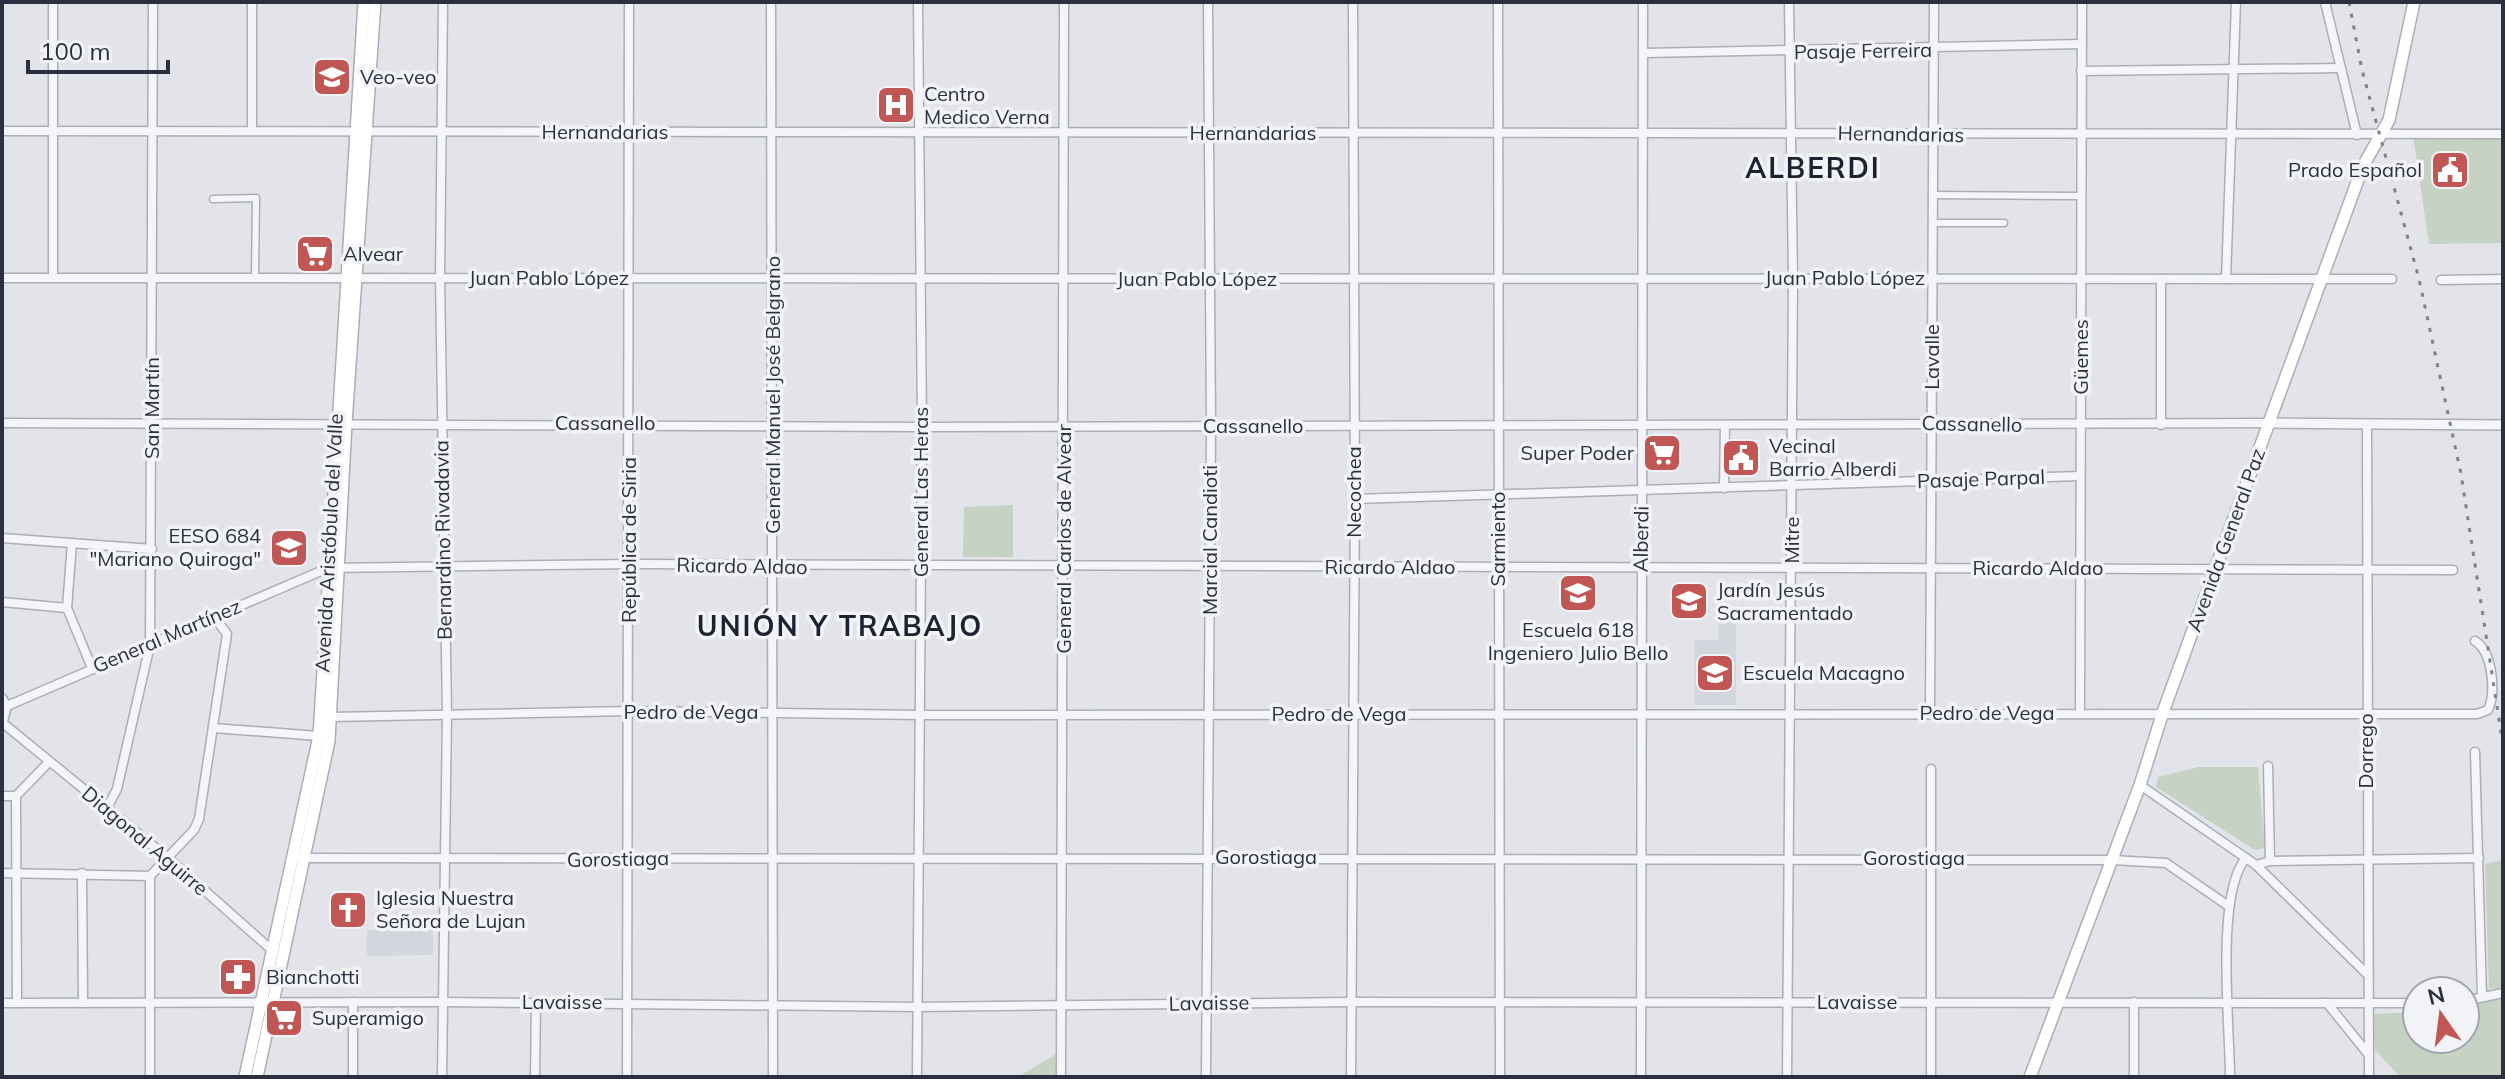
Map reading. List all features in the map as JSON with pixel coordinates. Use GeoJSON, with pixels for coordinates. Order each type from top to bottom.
{"type":"FeatureCollection","features":[{"type":"Feature","properties":{"kind":"main road","name":"Avenida Aristóbulo del Valle"},"geometry":{"type":"LineString","coordinates":[[361,131],[364,2]]}},
{"type":"Feature","properties":{"kind":"main road","name":"Avenida Aristóbulo del Valle"},"geometry":{"type":"LineString","coordinates":[[257,1077],[274,951],[331,717],[341,423],[361,131],[375,2]]}},
{"type":"Feature","properties":{"kind":"main road","name":"Avenida General Paz"},"geometry":{"type":"LineString","coordinates":[[2030,1077],[2140,785],[2214,569],[2364,163],[2392,112],[2414,2]]}},
{"type":"Feature","properties":{"kind":"main road","name":"Avenida Aristóbulo del Valle"},"geometry":{"type":"LineString","coordinates":[[245,1077],[284,960],[319,736],[334,568]]}},
{"type":"Feature","properties":{"kind":"street"},"geometry":{"type":"LineString","coordinates":[[53,2],[53,277]]}},
{"type":"Feature","properties":{"kind":"street","name":"San Martín"},"geometry":{"type":"LineString","coordinates":[[107,808],[117,789],[150,645],[153,2]]}},
{"type":"Feature","properties":{"kind":"street"},"geometry":{"type":"LineString","coordinates":[[252,2],[252,131]]}},
{"type":"Feature","properties":{"kind":"street","name":"Bernardino Rivadavia"},"geometry":{"type":"LineString","coordinates":[[442,1077],[447,860],[440,278],[443,2]]}},
{"type":"Feature","properties":{"kind":"street","name":"República de Siria"},"geometry":{"type":"LineString","coordinates":[[627,1077],[629,2]]}},
{"type":"Feature","properties":{"kind":"street","name":"General Manuel José Belgrano"},"geometry":{"type":"LineString","coordinates":[[771,2],[774,278],[773,1077]]}},
{"type":"Feature","properties":{"kind":"street","name":"General Las Heras"},"geometry":{"type":"LineString","coordinates":[[917,1077],[922,427],[918,2]]}},
{"type":"Feature","properties":{"kind":"street","name":"General Carlos de Alvear"},"geometry":{"type":"LineString","coordinates":[[1061,1077],[1064,2]]}},
{"type":"Feature","properties":{"kind":"street","name":"Marcial Candioti"},"geometry":{"type":"LineString","coordinates":[[1206,1077],[1211,426],[1208,2]]}},
{"type":"Feature","properties":{"kind":"street","name":"Necochea"},"geometry":{"type":"LineString","coordinates":[[1351,1077],[1355,499],[1353,2]]}},
{"type":"Feature","properties":{"kind":"street","name":"Sarmiento"},"geometry":{"type":"LineString","coordinates":[[1498,2],[1501,133],[1498,278],[1500,1077]]}},
{"type":"Feature","properties":{"kind":"street","name":"Alberdi"},"geometry":{"type":"LineString","coordinates":[[1641,1077],[1643,2]]}},
{"type":"Feature","properties":{"kind":"street","name":"Mitre"},"geometry":{"type":"LineString","coordinates":[[1787,1077],[1793,279],[1789,2]]}},
{"type":"Feature","properties":{"kind":"street","name":"Lavalle"},"geometry":{"type":"LineString","coordinates":[[1930,713],[1934,2]]}},
{"type":"Feature","properties":{"kind":"street","name":"Güemes"},"geometry":{"type":"LineString","coordinates":[[2080,713],[2082,2]]}},
{"type":"Feature","properties":{"kind":"street"},"geometry":{"type":"LineString","coordinates":[[2226,279],[2236,2]]}},
{"type":"Feature","properties":{"kind":"street"},"geometry":{"type":"LineString","coordinates":[[2325,2],[2357,135]]}},
{"type":"Feature","properties":{"kind":"street","name":"Pasaje Ferreira"},"geometry":{"type":"LineString","coordinates":[[1644,53],[2081,44]]}},
{"type":"Feature","properties":{"kind":"street"},"geometry":{"type":"LineString","coordinates":[[2081,71],[2341,68]]}},
{"type":"Feature","properties":{"kind":"street","name":"Hernandarias"},"geometry":{"type":"LineString","coordinates":[[2,131],[2503,134]]}},
{"type":"Feature","properties":{"kind":"street"},"geometry":{"type":"LineString","coordinates":[[1932,195],[2081,196]]}},
{"type":"Feature","properties":{"kind":"street"},"geometry":{"type":"LineString","coordinates":[[213,199],[256,198],[255,278]]}},
{"type":"Feature","properties":{"kind":"street"},"geometry":{"type":"LineString","coordinates":[[1932,223],[2004,223]]}},
{"type":"Feature","properties":{"kind":"street","name":"Juan Pablo López"},"geometry":{"type":"LineString","coordinates":[[2,278],[2392,279]]}},
{"type":"Feature","properties":{"kind":"street"},"geometry":{"type":"LineString","coordinates":[[2161,279],[2161,425]]}},
{"type":"Feature","properties":{"kind":"street"},"geometry":{"type":"LineString","coordinates":[[2441,280],[2503,279]]}},
{"type":"Feature","properties":{"kind":"street","name":"Cassanello"},"geometry":{"type":"LineString","coordinates":[[2,423],[630,423],[922,427],[1932,423],[2503,425]]}},
{"type":"Feature","properties":{"kind":"street"},"geometry":{"type":"LineString","coordinates":[[1724,488],[1725,425]]}},
{"type":"Feature","properties":{"kind":"street","name":"Dorrego"},"geometry":{"type":"LineString","coordinates":[[2367,425],[2369,1077]]}},
{"type":"Feature","properties":{"kind":"street","name":"Pasaje Parpal"},"geometry":{"type":"LineString","coordinates":[[1355,499],[1498,492],[2080,476]]}},
{"type":"Feature","properties":{"kind":"street"},"geometry":{"type":"LineString","coordinates":[[2,538],[152,549]]}},
{"type":"Feature","properties":{"kind":"street"},"geometry":{"type":"LineString","coordinates":[[72,543],[67,608],[92,668]]}},
{"type":"Feature","properties":{"kind":"street","name":"Ricardo Aldao"},"geometry":{"type":"LineString","coordinates":[[334,568],[630,564],[1210,569],[1499,566],[2453,570]]}},
{"type":"Feature","properties":{"kind":"street","name":"General Martínez"},"geometry":{"type":"LineString","coordinates":[[3,724],[4,702],[334,568]]}},
{"type":"Feature","properties":{"kind":"street"},"geometry":{"type":"LineString","coordinates":[[2,602],[67,608]]}},
{"type":"Feature","properties":{"kind":"street"},"geometry":{"type":"LineString","coordinates":[[150,1077],[150,876],[194,830],[199,819],[227,634],[218,622],[207,620]]}},
{"type":"Feature","properties":{"kind":"street","name":"Pedro de Vega"},"geometry":{"type":"LineString","coordinates":[[331,717],[629,711],[921,715],[1642,712],[2477,714],[2488,710],[2492,699],[2486,654],[2475,641]]}},
{"type":"Feature","properties":{"kind":"street"},"geometry":{"type":"LineString","coordinates":[[213,728],[319,736],[331,717]]}},
{"type":"Feature","properties":{"kind":"street","name":"Diagonal Aguirre"},"geometry":{"type":"LineString","coordinates":[[3,724],[168,858],[284,960]]}},
{"type":"Feature","properties":{"kind":"street"},"geometry":{"type":"LineString","coordinates":[[2475,752],[2482,996],[2503,993]]}},
{"type":"Feature","properties":{"kind":"street"},"geometry":{"type":"LineString","coordinates":[[17,1003],[16,796],[49,762]]}},
{"type":"Feature","properties":{"kind":"street"},"geometry":{"type":"LineString","coordinates":[[2268,766],[2270,861]]}},
{"type":"Feature","properties":{"kind":"street"},"geometry":{"type":"LineString","coordinates":[[1931,769],[1931,1077]]}},
{"type":"Feature","properties":{"kind":"street"},"geometry":{"type":"LineString","coordinates":[[2140,785],[2256,865],[2368,975]]}},
{"type":"Feature","properties":{"kind":"street"},"geometry":{"type":"LineString","coordinates":[[2,796],[16,796]]}},
{"type":"Feature","properties":{"kind":"street","name":"Gorostiaga"},"geometry":{"type":"LineString","coordinates":[[299,858],[1787,857],[2112,860],[2166,863],[2227,905]]}},
{"type":"Feature","properties":{"kind":"street"},"geometry":{"type":"LineString","coordinates":[[2230,1077],[2227,905],[2238,867],[2246,858]]}},
{"type":"Feature","properties":{"kind":"street"},"geometry":{"type":"LineString","coordinates":[[2256,865],[2270,861],[2479,858]]}},
{"type":"Feature","properties":{"kind":"street"},"geometry":{"type":"LineString","coordinates":[[2,873],[150,876]]}},
{"type":"Feature","properties":{"kind":"street"},"geometry":{"type":"LineString","coordinates":[[82,873],[83,1003]]}},
{"type":"Feature","properties":{"kind":"street"},"geometry":{"type":"LineString","coordinates":[[353,1002],[353,1077]]}},
{"type":"Feature","properties":{"kind":"street"},"geometry":{"type":"LineString","coordinates":[[535,1077],[536,1002]]}},
{"type":"Feature","properties":{"kind":"street","name":"Lavaisse"},"geometry":{"type":"LineString","coordinates":[[2,1003],[536,1002],[918,1007],[1350,1002],[2401,1003]]}},
{"type":"Feature","properties":{"kind":"street"},"geometry":{"type":"LineString","coordinates":[[2134,1002],[2134,1077]]}},
{"type":"Feature","properties":{"kind":"street"},"geometry":{"type":"LineString","coordinates":[[2327,1003],[2369,1055]]}},
{"type":"Feature","properties":{"kind":"shaded area","name":"Escuela Macagno"},"geometry":{"type":"Polygon","coordinates":[[[1736,612],[1736,705],[1695,705],[1695,640],[1719,640],[1719,613],[1736,612]]]}},
{"type":"Feature","properties":{"kind":"shaded area"},"geometry":{"type":"Polygon","coordinates":[[[379,919],[433,919],[433,955],[367,956],[367,930],[379,930],[379,919]]]}},
{"type":"Feature","properties":{"kind":"green space","name":"Prado Español"},"geometry":{"type":"Polygon","coordinates":[[[2503,134],[2503,243],[2429,244],[2413,135],[2503,134]]]}},
{"type":"Feature","properties":{"kind":"green space"},"geometry":{"type":"Polygon","coordinates":[[[1013,505],[1013,557],[963,557],[964,507],[1013,505]]]}},
{"type":"Feature","properties":{"kind":"green space"},"geometry":{"type":"Polygon","coordinates":[[[2198,767],[2258,767],[2265,848],[2255,850],[2156,787],[2158,777],[2198,767]]]}},
{"type":"Feature","properties":{"kind":"green space"},"geometry":{"type":"Polygon","coordinates":[[[2503,860],[2503,988],[2489,989],[2485,864],[2503,860]]]}},
{"type":"Feature","properties":{"kind":"green space"},"geometry":{"type":"Polygon","coordinates":[[[2503,1000],[2503,1077],[2400,1077],[2375,1050],[2372,1014],[2401,1013],[2401,1055],[2481,1055],[2481,1002],[2503,1000]]]}},
{"type":"Feature","properties":{"kind":"green space"},"geometry":{"type":"Polygon","coordinates":[[[1056,1054],[1056,1077],[1018,1077],[1056,1054]]]}},
{"type":"Feature","properties":{"kind":"railway"},"geometry":{"type":"LineString","coordinates":[[2349,2],[2362,70],[2419,279],[2461,474],[2503,745]]}},
{"type":"Feature","properties":{"kind":"place","name":"Veo-veo"},"geometry":{"type":"Point","coordinates":[332,77]}},
{"type":"Feature","properties":{"kind":"place","name":"Centro Medico Verna"},"geometry":{"type":"Point","coordinates":[896,105]}},
{"type":"Feature","properties":{"kind":"place","name":"Prado Español"},"geometry":{"type":"Point","coordinates":[2450,170]}},
{"type":"Feature","properties":{"kind":"place","name":"Alvear"},"geometry":{"type":"Point","coordinates":[315,254]}},
{"type":"Feature","properties":{"kind":"place","name":"Super Poder"},"geometry":{"type":"Point","coordinates":[1662,453]}},
{"type":"Feature","properties":{"kind":"place","name":"Vecinal Barrio Alberdi"},"geometry":{"type":"Point","coordinates":[1741,458]}},
{"type":"Feature","properties":{"kind":"place","name":"EESO 684 \"Mariano Quiroga\""},"geometry":{"type":"Point","coordinates":[289,548]}},
{"type":"Feature","properties":{"kind":"place","name":"Escuela 618 Ingeniero Julio Bello"},"geometry":{"type":"Point","coordinates":[1578,593]}},
{"type":"Feature","properties":{"kind":"place","name":"Jardín Jesús Sacramentado"},"geometry":{"type":"Point","coordinates":[1689,601]}},
{"type":"Feature","properties":{"kind":"place","name":"Escuela Macagno"},"geometry":{"type":"Point","coordinates":[1715,673]}},
{"type":"Feature","properties":{"kind":"place","name":"Iglesia Nuestra Señora de Lujan"},"geometry":{"type":"Point","coordinates":[348,910]}},
{"type":"Feature","properties":{"kind":"place","name":"Bianchotti"},"geometry":{"type":"Point","coordinates":[238,977]}},
{"type":"Feature","properties":{"kind":"place","name":"Superamigo"},"geometry":{"type":"Point","coordinates":[284,1018]}},
{"type":"Feature","properties":{"kind":"district","name":"ALBERDI"},"geometry":{"type":"Point","coordinates":[1813,168]}},
{"type":"Feature","properties":{"kind":"district","name":"UNIÓN Y TRABAJO"},"geometry":{"type":"Point","coordinates":[840,626]}}]}
